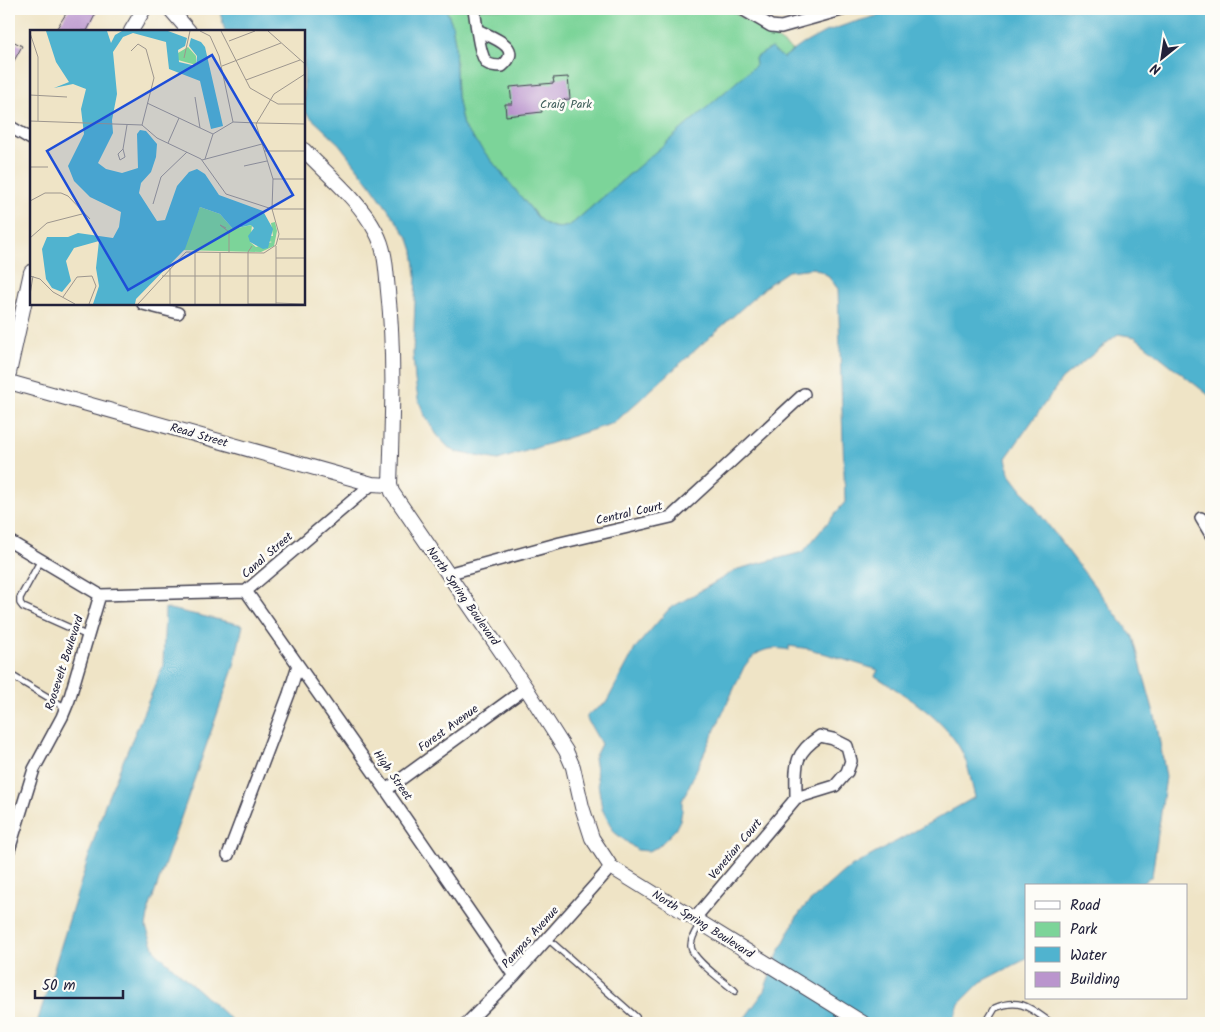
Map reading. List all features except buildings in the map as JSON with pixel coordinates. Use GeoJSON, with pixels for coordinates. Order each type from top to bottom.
{"type":"FeatureCollection","features":[{"type":"Feature","properties":{"kind":"street"},"geometry":{"type":"LineString","coordinates":[[132,30],[144,9]]}},
{"type":"Feature","properties":{"kind":"street"},"geometry":{"type":"LineString","coordinates":[[170,9],[188,30]]}},
{"type":"Feature","properties":{"kind":"street"},"geometry":{"type":"LineString","coordinates":[[474,9],[477,30]]}},
{"type":"Feature","properties":{"kind":"street"},"geometry":{"type":"LineString","coordinates":[[742,9],[771,26],[781,26],[845,9]]}},
{"type":"Feature","properties":{"kind":"street"},"geometry":{"type":"LineString","coordinates":[[9,126],[30,139]]}},
{"type":"Feature","properties":{"kind":"street"},"geometry":{"type":"LineString","coordinates":[[305,151],[361,208],[377,233],[385,260],[392,336],[393,385],[390,485]]}},
{"type":"Feature","properties":{"kind":"street"},"geometry":{"type":"LineString","coordinates":[[9,373],[13,333],[30,275]]}},
{"type":"Feature","properties":{"kind":"street"},"geometry":{"type":"LineString","coordinates":[[147,305],[178,313]]}},
{"type":"Feature","properties":{"kind":"street","name":"Read Street"},"geometry":{"type":"LineString","coordinates":[[9,382],[372,484],[390,485]]}},
{"type":"Feature","properties":{"kind":"street","name":"Central Court"},"geometry":{"type":"LineString","coordinates":[[447,574],[560,543],[672,517],[804,394]]}},
{"type":"Feature","properties":{"kind":"street","name":"Canal Street"},"geometry":{"type":"LineString","coordinates":[[100,595],[246,591],[372,484]]}},
{"type":"Feature","properties":{"kind":"street","name":"North Spring Boulevard"},"geometry":{"type":"LineString","coordinates":[[390,485],[392,492],[526,688],[566,751],[573,768],[582,807],[592,838],[611,866],[863,1023]]}},
{"type":"Feature","properties":{"kind":"street"},"geometry":{"type":"LineString","coordinates":[[1201,518],[1211,535]]}},
{"type":"Feature","properties":{"kind":"street"},"geometry":{"type":"LineString","coordinates":[[9,541],[100,595]]}},
{"type":"Feature","properties":{"kind":"street","name":"High Street"},"geometry":{"type":"LineString","coordinates":[[246,591],[514,976]]}},
{"type":"Feature","properties":{"kind":"street","name":"Roosevelt Boulevard"},"geometry":{"type":"LineString","coordinates":[[9,850],[34,769],[66,708],[100,595]]}},
{"type":"Feature","properties":{"kind":"street"},"geometry":{"type":"LineString","coordinates":[[228,855],[289,694],[298,665]]}},
{"type":"Feature","properties":{"kind":"street","name":"Forest Avenue"},"geometry":{"type":"LineString","coordinates":[[386,790],[526,688]]}},
{"type":"Feature","properties":{"kind":"street"},"geometry":{"type":"LineString","coordinates":[[820,736],[834,739],[847,746],[851,761],[847,772],[835,786],[796,798],[797,759],[806,746],[820,736]]}},
{"type":"Feature","properties":{"kind":"street","name":"Venetian Court"},"geometry":{"type":"LineString","coordinates":[[698,920],[796,798]]}},
{"type":"Feature","properties":{"kind":"street","name":"Pampas Avenue"},"geometry":{"type":"LineString","coordinates":[[467,1023],[514,976],[611,866]]}},
{"type":"Feature","properties":{"kind":"lane"},"geometry":{"type":"LineString","coordinates":[[41,560],[20,598],[20,603],[23,607],[88,636]]}},
{"type":"Feature","properties":{"kind":"lane"},"geometry":{"type":"LineString","coordinates":[[9,674],[66,708]]}},
{"type":"Feature","properties":{"kind":"lane"},"geometry":{"type":"LineString","coordinates":[[698,920],[691,948],[695,957],[735,991]]}},
{"type":"Feature","properties":{"kind":"lane"},"geometry":{"type":"LineString","coordinates":[[548,938],[636,1017]]}},
{"type":"Feature","properties":{"kind":"lane"},"geometry":{"type":"LineString","coordinates":[[986,1023],[995,1008],[1022,1003],[1051,1023]]}},
{"type":"Feature","properties":{"kind":"green space","name":"Craig Park"},"geometry":{"type":"Polygon","coordinates":[[[446,9],[728,9],[793,51],[783,58],[755,58],[757,65],[573,223],[556,228],[540,220],[463,126],[457,97],[455,43],[452,24],[446,9]]]}},
{"type":"Feature","properties":{"kind":"water"},"geometry":{"type":"Polygon","coordinates":[[[219,9],[446,9],[452,24],[455,43],[457,97],[463,126],[540,220],[552,227],[560,228],[573,223],[756,65],[755,58],[771,48],[783,58],[825,32],[902,9],[1211,9],[1211,397],[1135,337],[1118,334],[1062,379],[1006,458],[1009,473],[1133,637],[1156,720],[1166,777],[1152,876],[1142,884],[1025,884],[1025,960],[981,982],[959,1004],[953,1023],[741,1023],[763,993],[778,954],[796,918],[805,906],[844,871],[975,797],[962,752],[954,740],[935,718],[875,676],[878,670],[810,649],[789,646],[789,650],[769,649],[758,653],[744,667],[682,801],[680,820],[675,830],[658,847],[648,851],[637,850],[614,832],[602,809],[594,758],[601,744],[587,719],[587,715],[606,703],[636,647],[669,609],[738,569],[803,552],[845,502],[838,289],[827,275],[814,268],[788,271],[769,284],[614,423],[498,460],[456,452],[448,447],[437,435],[425,416],[418,399],[413,354],[416,275],[413,251],[409,239],[339,144],[305,112],[305,30],[225,30],[219,9]]]}},
{"type":"Feature","properties":{"kind":"water"},"geometry":{"type":"Polygon","coordinates":[[[165,608],[243,625],[234,666],[149,909],[146,927],[156,952],[235,1023],[37,1023],[105,804],[163,666],[165,608]]]}}]}
